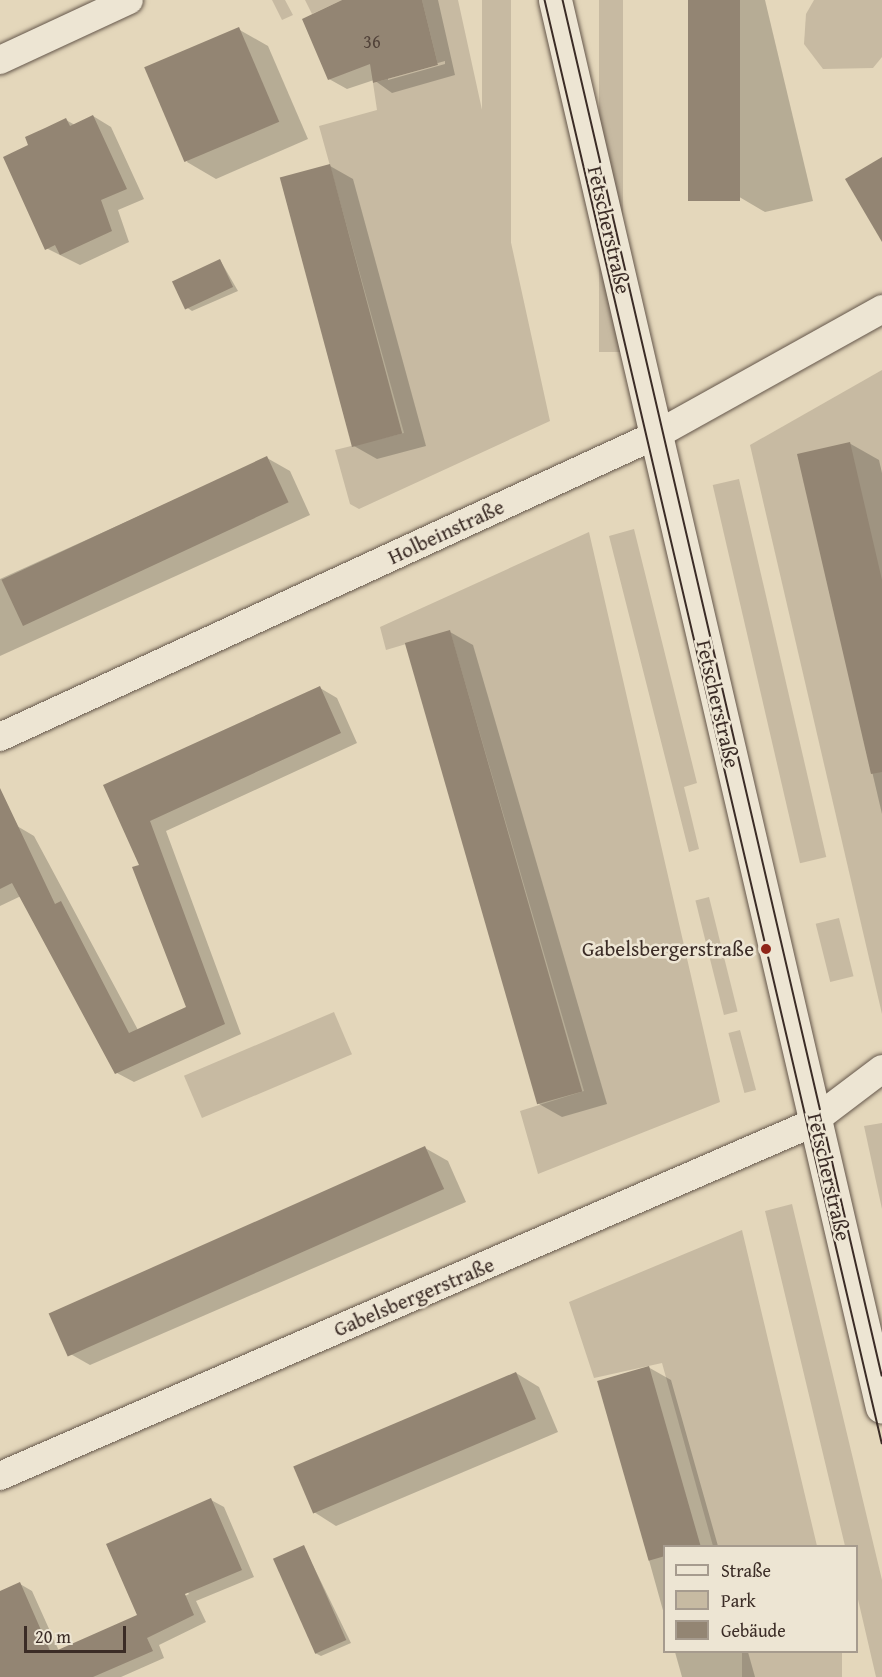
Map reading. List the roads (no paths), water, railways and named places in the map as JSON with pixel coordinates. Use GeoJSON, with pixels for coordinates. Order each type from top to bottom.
{"type":"FeatureCollection","features":[{"type":"Feature","properties":{"kind":"main road","name":"Fetscherstraße"},"geometry":{"type":"LineString","coordinates":[[555,0],[882,1407]]}},
{"type":"Feature","properties":{"kind":"street"},"geometry":{"type":"LineString","coordinates":[[0,60],[129,0]]}},
{"type":"Feature","properties":{"kind":"street","name":"Holbeinstraße"},"geometry":{"type":"LineString","coordinates":[[0,737],[656,435],[882,309]]}},
{"type":"Feature","properties":{"kind":"street","name":"Gabelsbergerstraße"},"geometry":{"type":"LineString","coordinates":[[0,1476],[816,1122],[882,1070]]}},
{"type":"Feature","properties":{"kind":"tram line"},"geometry":{"type":"LineString","coordinates":[[545,0],[882,1443]]}},
{"type":"Feature","properties":{"kind":"tram line"},"geometry":{"type":"LineString","coordinates":[[563,0],[882,1375]]}},
{"type":"Feature","properties":{"kind":"place","name":"Gabelsbergerstraße"},"geometry":{"type":"Point","coordinates":[766,949]}}]}
